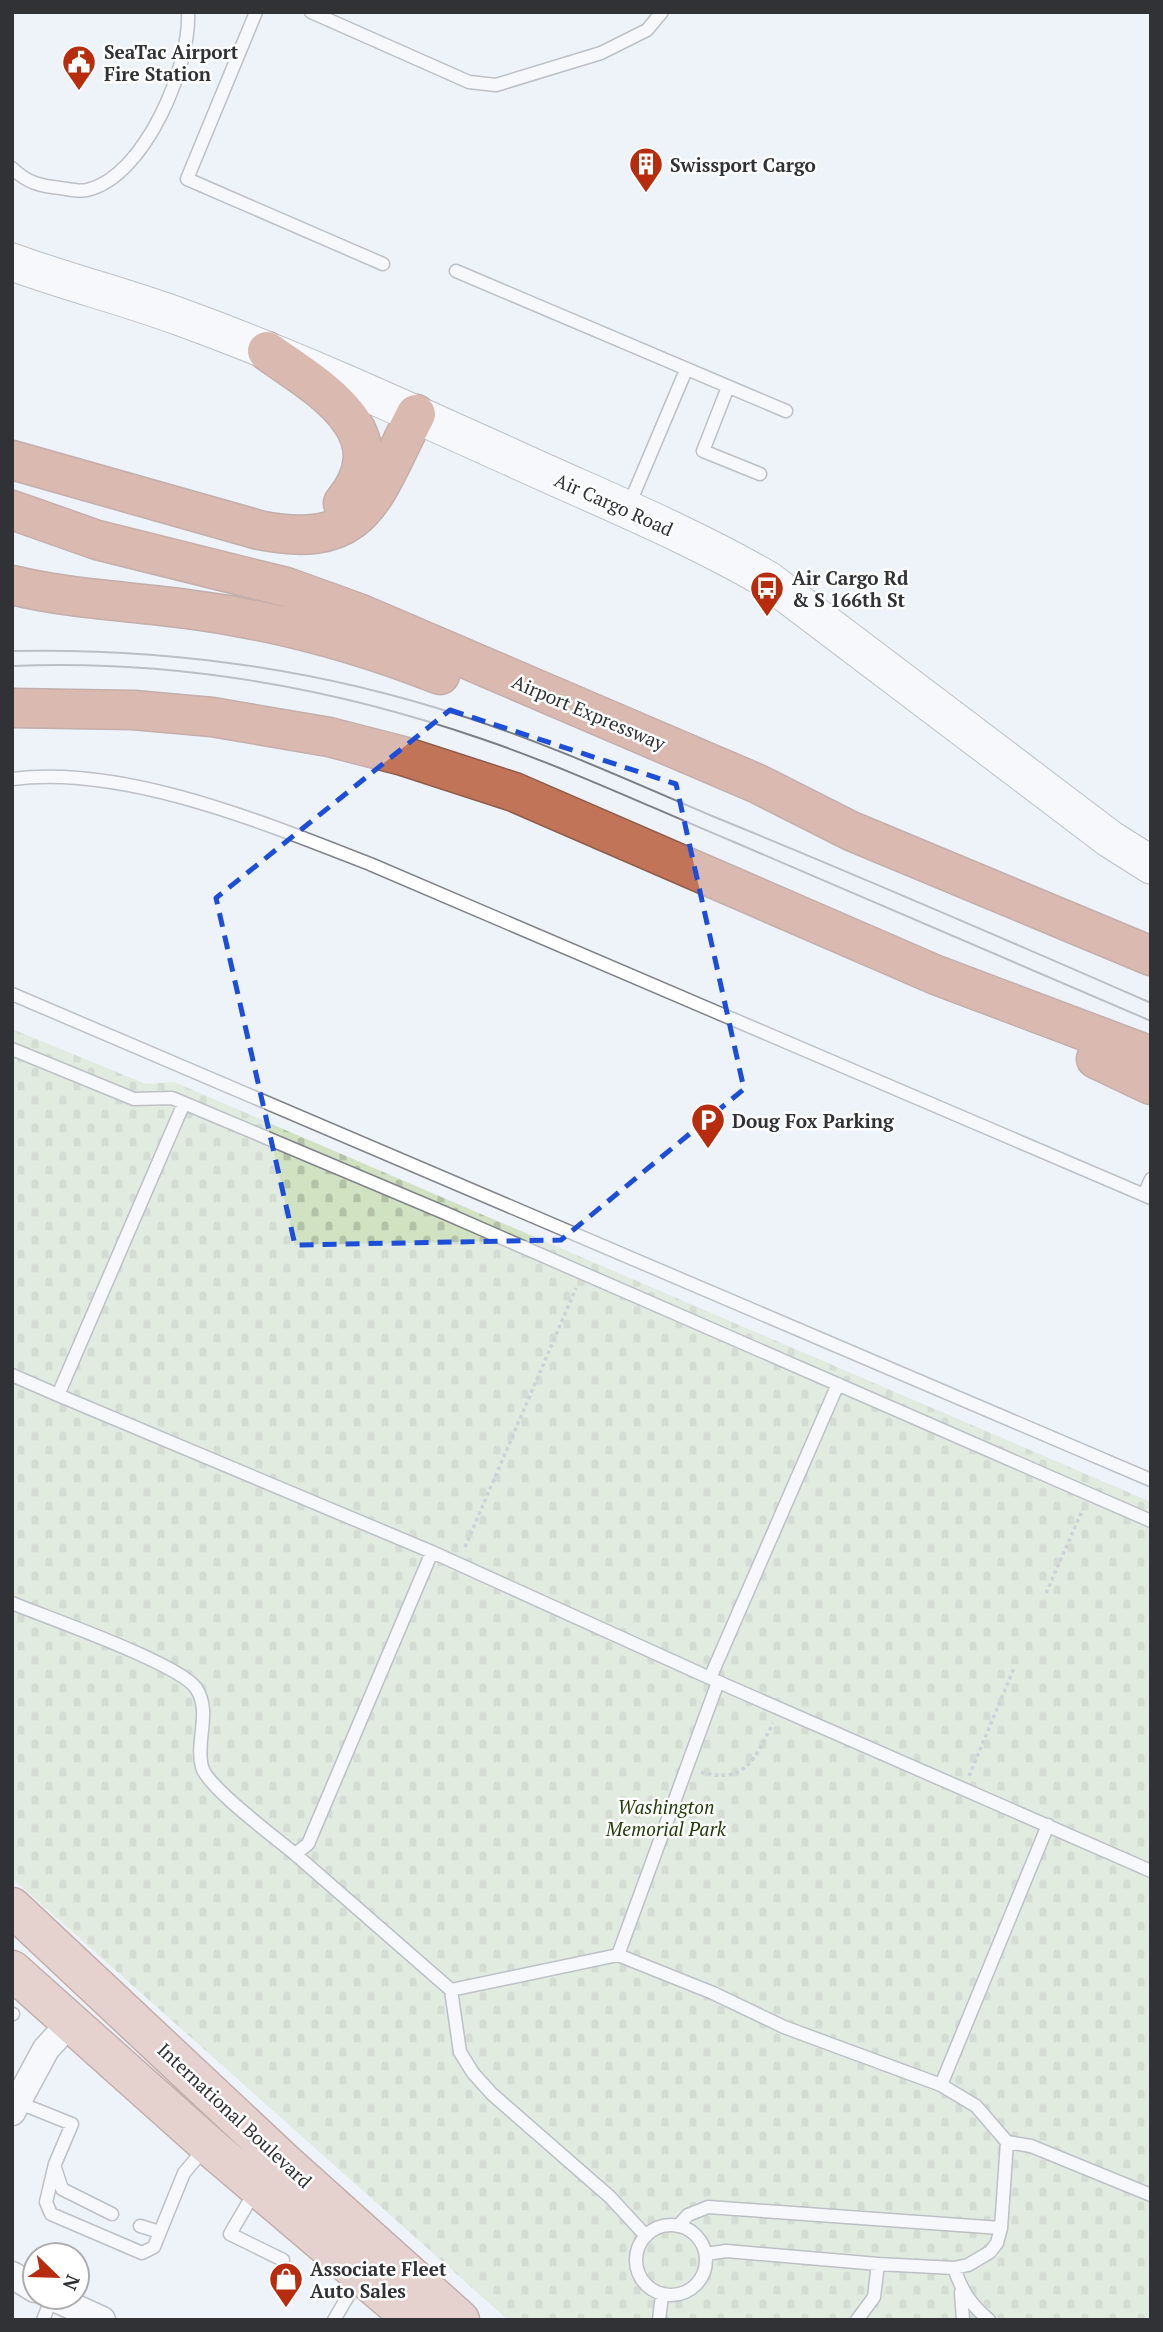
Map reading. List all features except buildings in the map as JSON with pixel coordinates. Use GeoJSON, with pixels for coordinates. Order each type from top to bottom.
{"type":"FeatureCollection","features":[{"type":"Feature","properties":{"kind":"highway"},"geometry":{"type":"LineString","coordinates":[[192,511],[282,521],[311,521],[334,511],[356,483],[362,457],[361,443],[353,421],[338,401],[267,351]]}},
{"type":"Feature","properties":{"kind":"highway"},"geometry":{"type":"LineString","coordinates":[[12,460],[290,536],[336,531],[365,507],[416,414]]}},
{"type":"Feature","properties":{"kind":"highway","name":"Airport Expressway"},"geometry":{"type":"LineString","coordinates":[[12,510],[97,540],[274,583],[361,614],[758,784],[850,831],[1151,956]]}},
{"type":"Feature","properties":{"kind":"highway"},"geometry":{"type":"LineString","coordinates":[[12,585],[268,622],[365,648],[447,677],[750,805],[850,831]]}},
{"type":"Feature","properties":{"kind":"highway"},"geometry":{"type":"LineString","coordinates":[[12,599],[142,603]]}},
{"type":"Feature","properties":{"kind":"highway"},"geometry":{"type":"LineString","coordinates":[[12,708],[133,710],[212,717],[290,729],[403,756],[513,792],[936,975],[1151,1056]]}},
{"type":"Feature","properties":{"kind":"highway"},"geometry":{"type":"LineString","coordinates":[[936,975],[1151,1085]]}},
{"type":"Feature","properties":{"kind":"main road","name":"International Boulevard"},"geometry":{"type":"LineString","coordinates":[[12,1907],[285,2163],[460,2320]]}},
{"type":"Feature","properties":{"kind":"main road","name":"International Boulevard"},"geometry":{"type":"LineString","coordinates":[[12,1970],[208,2145],[363,2273],[404,2316]]}},
{"type":"Feature","properties":{"kind":"main road"},"geometry":{"type":"LineString","coordinates":[[71,2022],[105,2022],[169,2053]]}},
{"type":"Feature","properties":{"kind":"street","name":"Air Cargo Road"},"geometry":{"type":"LineString","coordinates":[[12,262],[79,287],[182,317],[267,351],[416,414],[718,551],[768,580],[1110,839],[1151,865]]}},
{"type":"Feature","properties":{"kind":"street"},"geometry":{"type":"LineString","coordinates":[[12,282],[79,287]]}},
{"type":"Feature","properties":{"kind":"street"},"geometry":{"type":"LineString","coordinates":[[14,2107],[46,2049],[71,2022]]}},
{"type":"Feature","properties":{"kind":"street"},"geometry":{"type":"LineString","coordinates":[[82,2311],[102,2320]]}},
{"type":"Feature","properties":{"kind":"lane"},"geometry":{"type":"LineString","coordinates":[[12,168],[37,186],[86,190],[120,173],[158,123],[189,34],[188,12]]}},
{"type":"Feature","properties":{"kind":"lane"},"geometry":{"type":"LineString","coordinates":[[256,12],[187,178],[383,264]]}},
{"type":"Feature","properties":{"kind":"lane"},"geometry":{"type":"LineString","coordinates":[[311,12],[469,82],[496,85],[601,53],[647,30],[662,12]]}},
{"type":"Feature","properties":{"kind":"lane"},"geometry":{"type":"LineString","coordinates":[[456,271],[786,411]]}},
{"type":"Feature","properties":{"kind":"lane"},"geometry":{"type":"LineString","coordinates":[[627,510],[686,370]]}},
{"type":"Feature","properties":{"kind":"lane"},"geometry":{"type":"LineString","coordinates":[[728,387],[704,452],[760,474]]}},
{"type":"Feature","properties":{"kind":"lane"},"geometry":{"type":"LineString","coordinates":[[12,779],[62,778],[118,784],[231,812],[276,827],[370,863],[1147,1196],[1151,1179]]}},
{"type":"Feature","properties":{"kind":"lane"},"geometry":{"type":"LineString","coordinates":[[12,994],[1151,1480]]}},
{"type":"Feature","properties":{"kind":"lane"},"geometry":{"type":"LineString","coordinates":[[12,1049],[134,1099],[162,1098],[184,1103],[583,1273],[1151,1521]]}},
{"type":"Feature","properties":{"kind":"lane"},"geometry":{"type":"LineString","coordinates":[[58,1395],[184,1103]]}},
{"type":"Feature","properties":{"kind":"lane"},"geometry":{"type":"LineString","coordinates":[[12,1375],[458,1563],[714,1680],[1151,1871]]}},
{"type":"Feature","properties":{"kind":"lane"},"geometry":{"type":"LineString","coordinates":[[618,1955],[687,1767],[714,1680],[838,1384]]}},
{"type":"Feature","properties":{"kind":"lane"},"geometry":{"type":"LineString","coordinates":[[295,1854],[307,1844],[432,1552]]}},
{"type":"Feature","properties":{"kind":"lane"},"geometry":{"type":"LineString","coordinates":[[12,1603],[165,1666],[194,1686],[201,1697],[204,1715],[200,1758],[202,1770],[220,1790],[452,1990],[460,2052],[473,2073],[492,2094],[610,2197],[646,2236]]}},
{"type":"Feature","properties":{"kind":"lane"},"geometry":{"type":"LineString","coordinates":[[941,2085],[1048,1825]]}},
{"type":"Feature","properties":{"kind":"lane"},"geometry":{"type":"LineString","coordinates":[[452,1990],[618,1955],[713,1993],[784,2027],[941,2085],[976,2106],[1007,2142],[1031,2146],[1151,2195]]}},
{"type":"Feature","properties":{"kind":"lane"},"geometry":{"type":"LineString","coordinates":[[14,2107],[72,2124],[55,2164],[46,2202],[51,2214],[142,2253],[154,2247],[184,2173],[208,2145]]}},
{"type":"Feature","properties":{"kind":"lane"},"geometry":{"type":"LineString","coordinates":[[706,2254],[726,2251],[878,2264],[954,2268],[968,2265],[990,2252],[1001,2228],[1007,2142]]}},
{"type":"Feature","properties":{"kind":"lane"},"geometry":{"type":"LineString","coordinates":[[55,2164],[54,2173],[62,2189],[112,2214]]}},
{"type":"Feature","properties":{"kind":"lane"},"geometry":{"type":"LineString","coordinates":[[258,2188],[230,2234],[284,2260]]}},
{"type":"Feature","properties":{"kind":"lane"},"geometry":{"type":"LineString","coordinates":[[678,2226],[688,2215],[708,2207],[1001,2228]]}},
{"type":"Feature","properties":{"kind":"lane"},"geometry":{"type":"LineString","coordinates":[[140,2226],[160,2232]]}},
{"type":"Feature","properties":{"kind":"lane"},"geometry":{"type":"LineString","coordinates":[[678,2226],[694,2233],[706,2254],[706,2266],[695,2287],[684,2293],[662,2295],[652,2290],[638,2273],[637,2250],[646,2236],[659,2227],[678,2226]]}},
{"type":"Feature","properties":{"kind":"lane"},"geometry":{"type":"LineString","coordinates":[[857,2320],[874,2297],[878,2264]]}},
{"type":"Feature","properties":{"kind":"lane"},"geometry":{"type":"LineString","coordinates":[[954,2268],[961,2290],[963,2320]]}},
{"type":"Feature","properties":{"kind":"lane"},"geometry":{"type":"LineString","coordinates":[[334,2320],[349,2291],[363,2273]]}},
{"type":"Feature","properties":{"kind":"lane"},"geometry":{"type":"LineString","coordinates":[[961,2290],[970,2304],[989,2320]]}},
{"type":"Feature","properties":{"kind":"lane"},"geometry":{"type":"LineString","coordinates":[[659,2320],[662,2295]]}},
{"type":"Feature","properties":{"kind":"path"},"geometry":{"type":"LineString","coordinates":[[458,1563],[583,1273]]}},
{"type":"Feature","properties":{"kind":"path"},"geometry":{"type":"LineString","coordinates":[[1046,1593],[1090,1494]]}},
{"type":"Feature","properties":{"kind":"path"},"geometry":{"type":"LineString","coordinates":[[963,1788],[1014,1668]]}},
{"type":"Feature","properties":{"kind":"path"},"geometry":{"type":"LineString","coordinates":[[687,1767],[718,1777],[741,1773],[756,1758],[780,1709]]}},
{"type":"Feature","properties":{"kind":"highlighted area"},"geometry":{"type":"Polygon","coordinates":[[[450,710],[676,784],[744,1089],[561,1240],[295,1245],[216,898],[450,710]]]}},
{"type":"Feature","properties":{"kind":"green space","name":"Washington Memorial Park"},"geometry":{"type":"Polygon","coordinates":[[[12,1029],[146,1084],[174,1082],[1151,1502],[1151,2320],[508,2320],[12,1878],[12,1029]]]}},
{"type":"Feature","properties":{"kind":"tram line"},"geometry":{"type":"LineString","coordinates":[[12,651],[126,653],[238,664],[349,685],[459,715],[589,764],[1151,1003]]}},
{"type":"Feature","properties":{"kind":"tram line"},"geometry":{"type":"LineString","coordinates":[[12,666],[72,665],[191,672],[309,691],[425,721],[514,750],[577,775],[1151,1021]]}},
{"type":"Feature","properties":{"kind":"place","name":"SeaTac Airport Fire Station"},"geometry":{"type":"Point","coordinates":[79,92]}},
{"type":"Feature","properties":{"kind":"place","name":"Swissport Cargo"},"geometry":{"type":"Point","coordinates":[646,194]}},
{"type":"Feature","properties":{"kind":"place","name":"Air Cargo Rd & S 166th St"},"geometry":{"type":"Point","coordinates":[767,618]}},
{"type":"Feature","properties":{"kind":"place","name":"Doug Fox Parking"},"geometry":{"type":"Point","coordinates":[708,1150]}},
{"type":"Feature","properties":{"kind":"place","name":"Associate Fleet Auto Sales"},"geometry":{"type":"Point","coordinates":[286,2309]}}]}
